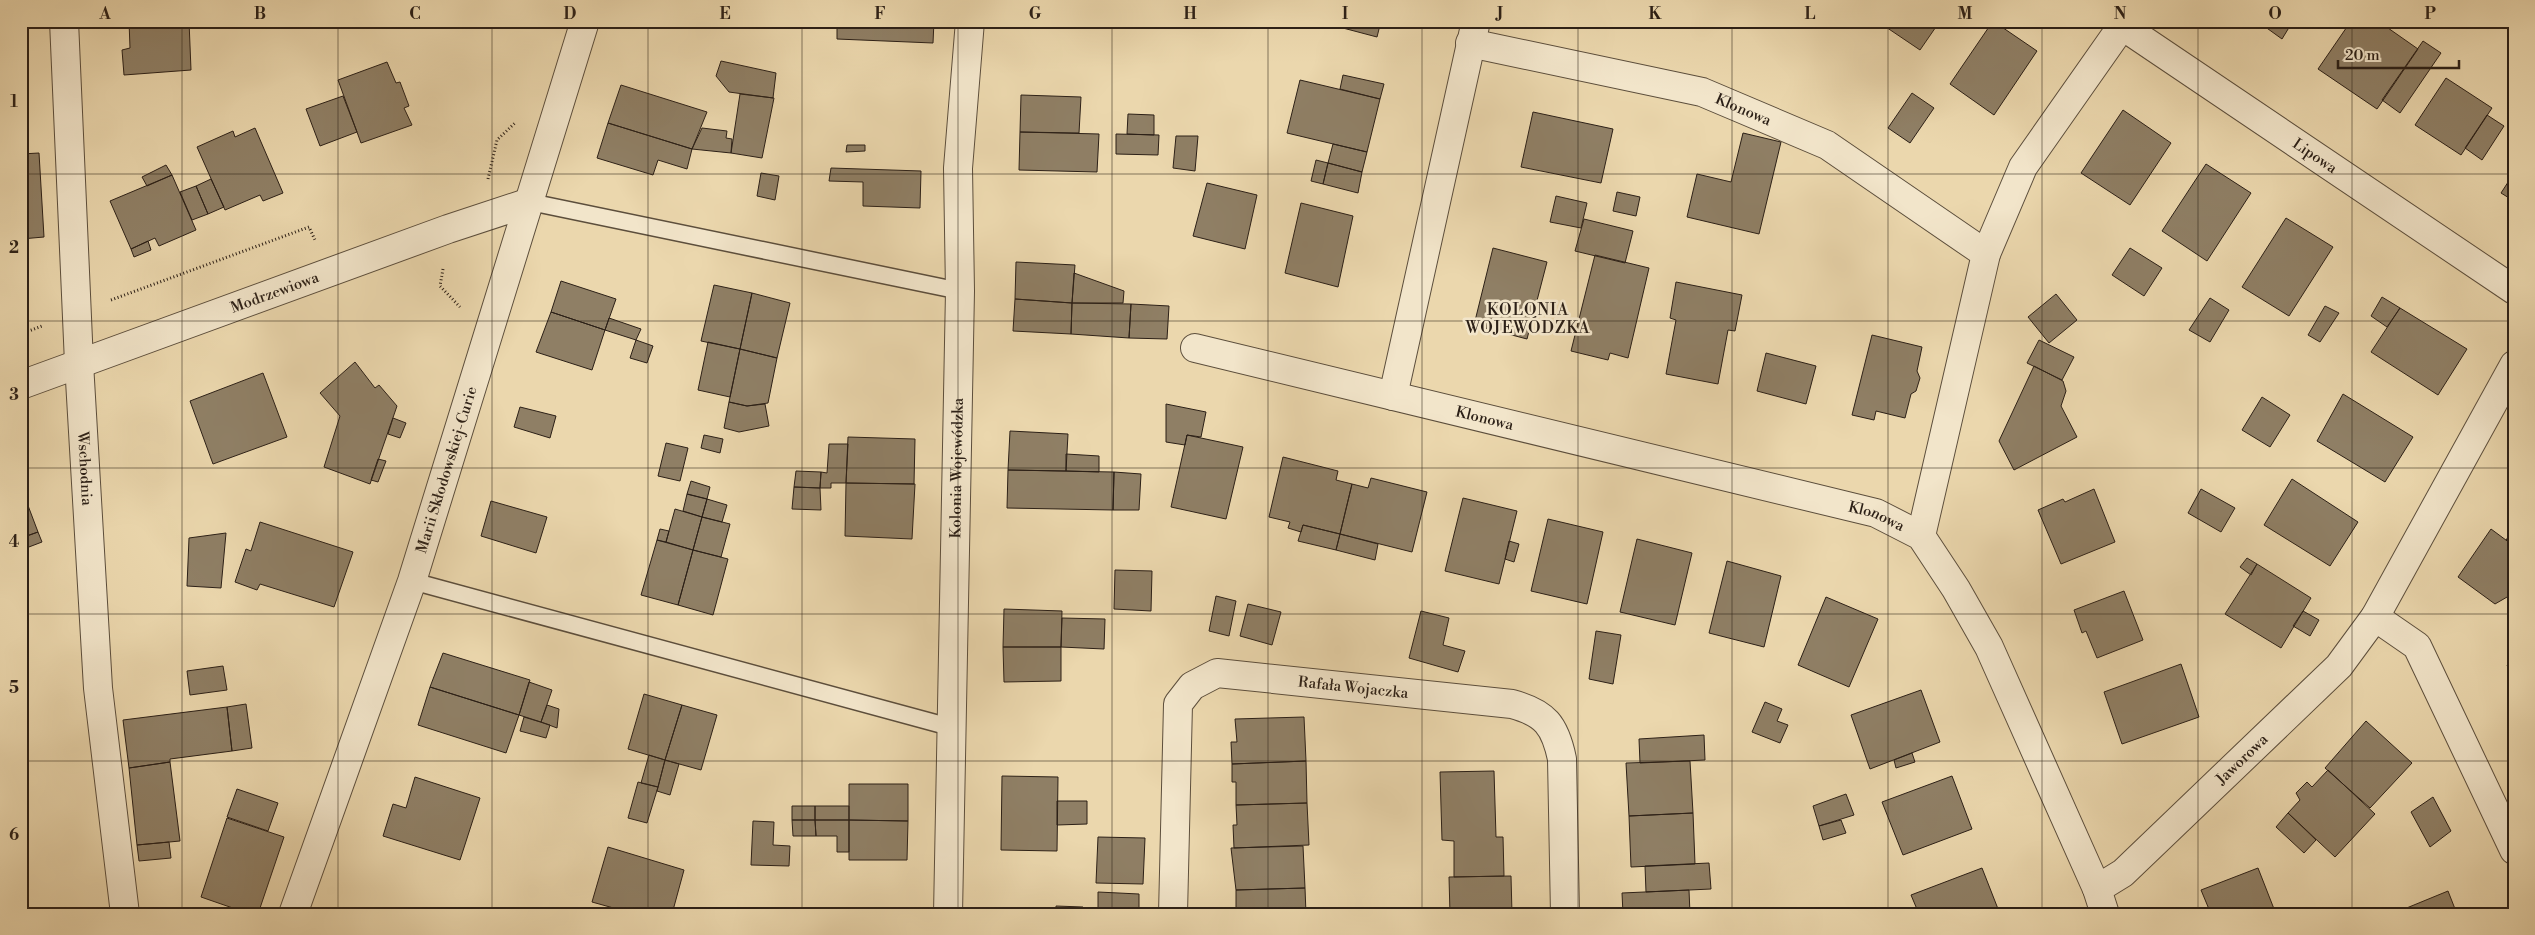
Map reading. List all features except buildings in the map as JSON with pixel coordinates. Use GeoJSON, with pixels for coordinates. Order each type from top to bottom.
{"type":"FeatureCollection","features":[{"type":"Feature","properties":{"kind":"street","name":"Wschodnia"},"geometry":{"type":"LineString","coordinates":[[64,21],[76,313],[98,688],[125,914]]}},
{"type":"Feature","properties":{"kind":"street","name":"Marii Skłodowskiej-Curie"},"geometry":{"type":"LineString","coordinates":[[293,914],[412,581],[585,21]]}},
{"type":"Feature","properties":{"kind":"street","name":"Kolonia Wojewódzka"},"geometry":{"type":"LineString","coordinates":[[948,914],[950,727],[960,291],[958,168],[970,21]]}},
{"type":"Feature","properties":{"kind":"street","name":"Klonowa"},"geometry":{"type":"LineString","coordinates":[[1921,536],[1986,254],[2023,167],[2119,24]]}},
{"type":"Feature","properties":{"kind":"street","name":"Lipowa"},"geometry":{"type":"LineString","coordinates":[[2119,24],[2514,290]]}},
{"type":"Feature","properties":{"kind":"street","name":"Klonowa"},"geometry":{"type":"LineString","coordinates":[[1393,396],[1473,32],[1702,92],[1827,145],[1986,254]]}},
{"type":"Feature","properties":{"kind":"street","name":"Modrzewiowa"},"geometry":{"type":"LineString","coordinates":[[21,385],[530,202]]}},
{"type":"Feature","properties":{"kind":"street","name":"Klonowa"},"geometry":{"type":"LineString","coordinates":[[1196,348],[1876,514],[1921,536],[1956,589],[1989,647],[2101,902]]}},
{"type":"Feature","properties":{"kind":"street","name":"Jaworowa"},"geometry":{"type":"LineString","coordinates":[[2101,902],[2123,873],[2339,666],[2374,617],[2514,365]]}},
{"type":"Feature","properties":{"kind":"street"},"geometry":{"type":"LineString","coordinates":[[2374,617],[2418,646],[2514,850]]}},
{"type":"Feature","properties":{"kind":"street","name":"Rafała Wojaczka"},"geometry":{"type":"LineString","coordinates":[[1173,914],[1178,704],[1192,686],[1217,673],[1512,704],[1533,709],[1545,720],[1557,737],[1562,759],[1565,914]]}},
{"type":"Feature","properties":{"kind":"lane"},"geometry":{"type":"LineString","coordinates":[[530,202],[960,291]]}},
{"type":"Feature","properties":{"kind":"lane"},"geometry":{"type":"LineString","coordinates":[[412,581],[950,727]]}},
{"type":"Feature","properties":{"kind":"path"},"geometry":{"type":"LineString","coordinates":[[487,183],[497,140],[518,121]]}},
{"type":"Feature","properties":{"kind":"path"},"geometry":{"type":"LineString","coordinates":[[21,334],[309,227],[317,246]]}},
{"type":"Feature","properties":{"kind":"district","name":"KOLONIA WOJEWÓDZKA"},"geometry":{"type":"Point","coordinates":[1528,318]}}]}
